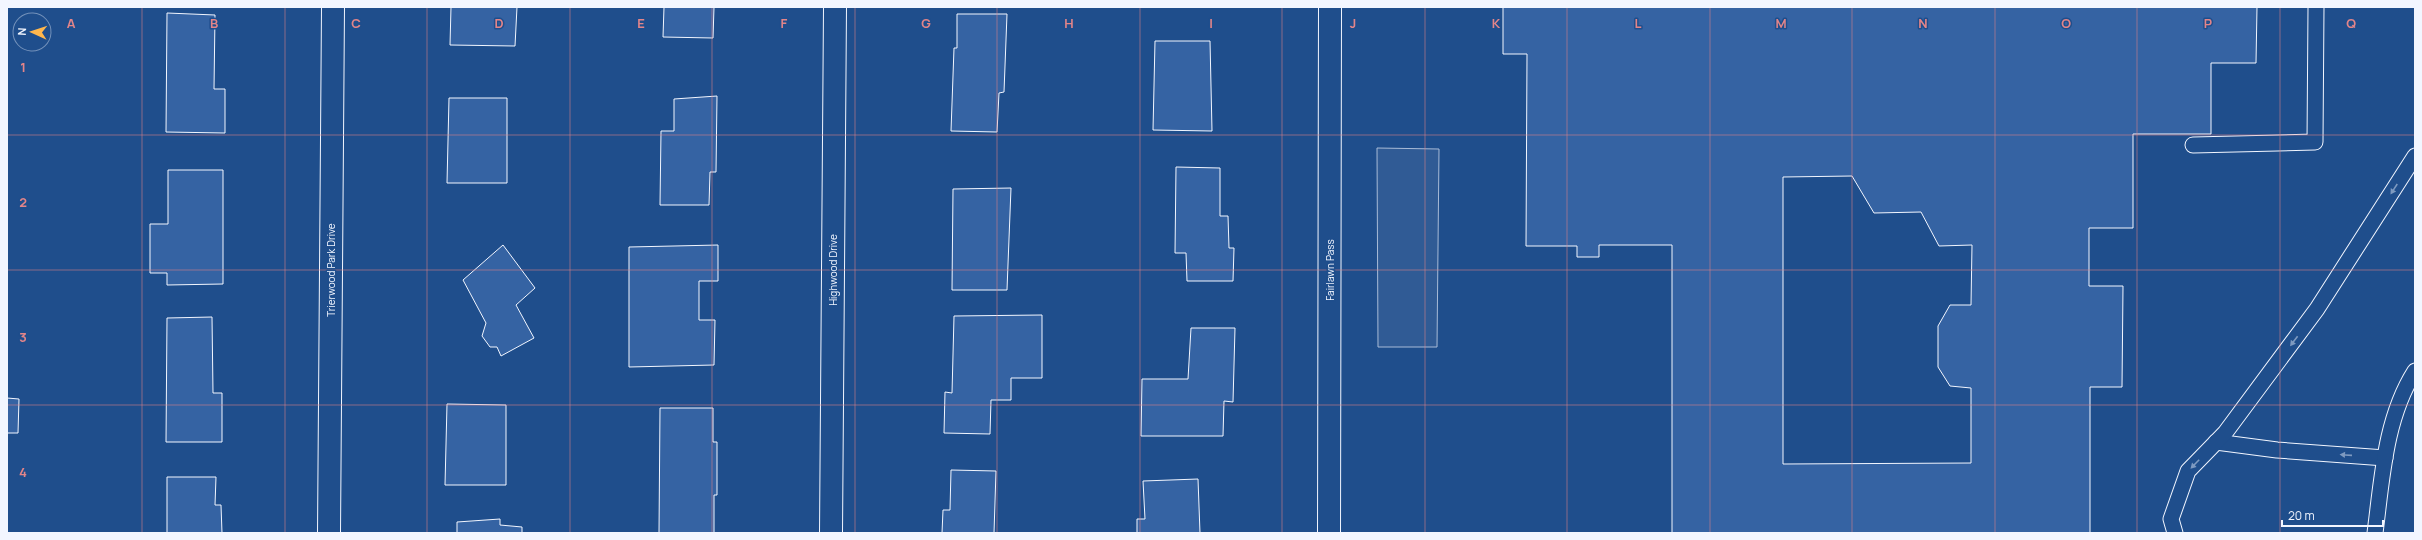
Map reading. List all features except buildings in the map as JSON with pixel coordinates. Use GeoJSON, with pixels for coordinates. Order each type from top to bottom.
{"type":"FeatureCollection","features":[{"type":"Feature","properties":{"kind":"street","name":"Trierwood Park Drive"},"geometry":{"type":"LineString","coordinates":[[329,533],[333,7]]}},
{"type":"Feature","properties":{"kind":"street","name":"Highwood Drive"},"geometry":{"type":"LineString","coordinates":[[831,533],[835,7]]}},
{"type":"Feature","properties":{"kind":"street","name":"Fairlawn Pass"},"geometry":{"type":"LineString","coordinates":[[1329,533],[1330,7]]}},
{"type":"Feature","properties":{"kind":"lane"},"geometry":{"type":"LineString","coordinates":[[2193,145],[2315,142],[2316,7]]}},
{"type":"Feature","properties":{"kind":"lane"},"geometry":{"type":"LineString","coordinates":[[2175,533],[2171,519],[2188,470],[2216,442],[2317,310],[2415,156]]}},
{"type":"Feature","properties":{"kind":"lane"},"geometry":{"type":"LineString","coordinates":[[2375,533],[2385,458],[2392,425],[2409,381],[2415,371]]}},
{"type":"Feature","properties":{"kind":"lane"},"geometry":{"type":"LineString","coordinates":[[2216,442],[2277,450],[2385,458]]}},
{"type":"Feature","properties":{"kind":"shaded area"},"geometry":{"type":"Polygon","coordinates":[[[1377,148],[1439,149],[1437,347],[1378,347],[1377,148]]]}}]}
